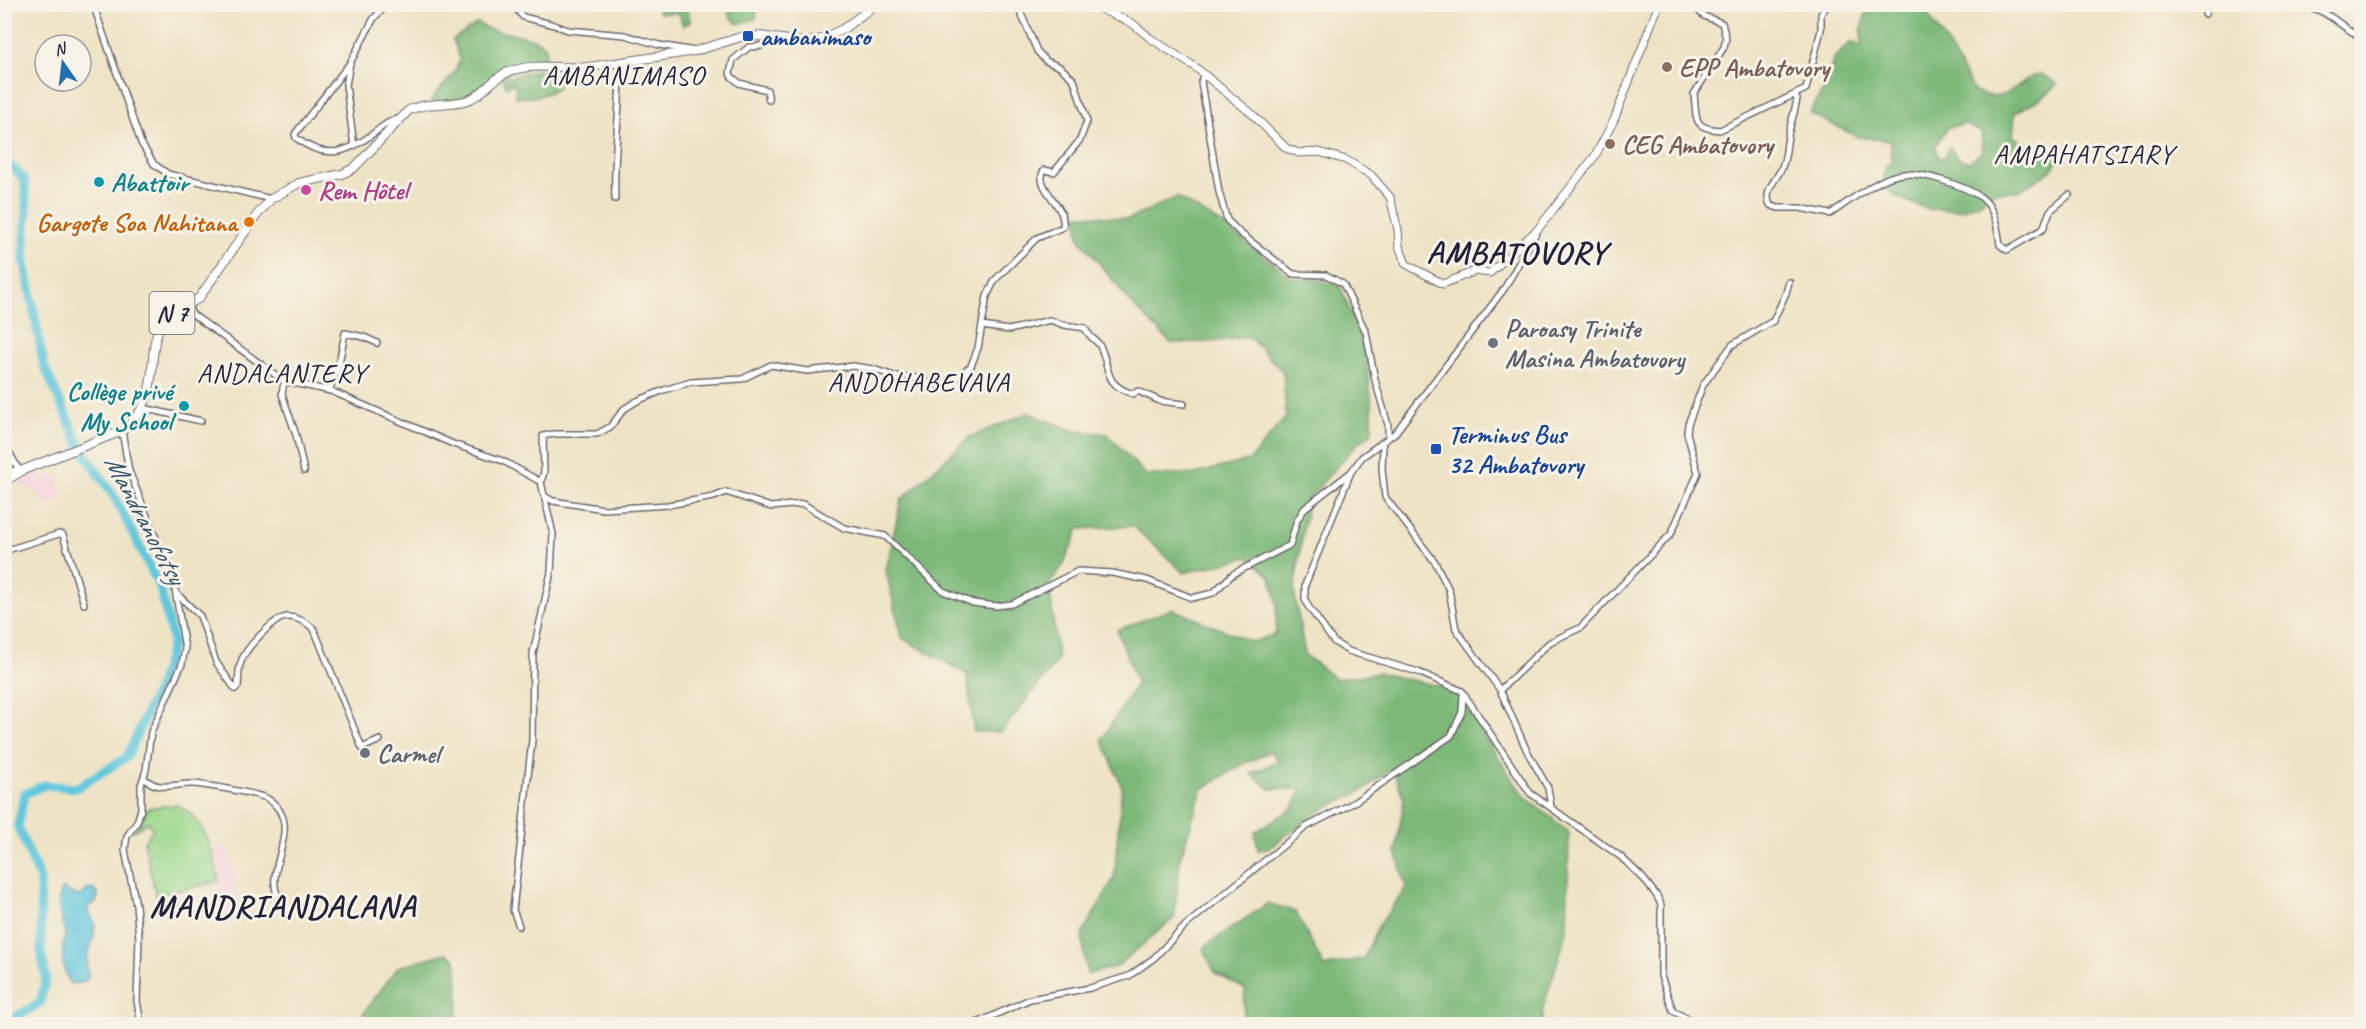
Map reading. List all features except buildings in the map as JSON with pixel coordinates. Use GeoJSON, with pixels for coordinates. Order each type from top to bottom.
{"type":"FeatureCollection","features":[{"type":"Feature","properties":{"kind":"main road","name":"N 7"},"geometry":{"type":"LineString","coordinates":[[4,482],[21,470],[81,448],[122,430],[132,423],[143,408],[150,391],[157,336],[161,325],[176,309],[188,306],[199,298],[257,215],[271,199],[299,183],[342,174],[354,168],[409,110],[432,103],[461,102],[472,99],[498,77],[513,70],[542,66],[577,69],[695,51],[741,37],[817,41],[843,29],[876,4]]}},
{"type":"Feature","properties":{"kind":"street"},"geometry":{"type":"LineString","coordinates":[[93,4],[141,143],[154,164],[168,174],[271,199]]}},
{"type":"Feature","properties":{"kind":"street"},"geometry":{"type":"LineString","coordinates":[[388,4],[374,18],[350,63],[295,134],[296,138],[323,152],[342,151],[365,140],[389,122],[398,119]]}},
{"type":"Feature","properties":{"kind":"street"},"geometry":{"type":"LineString","coordinates":[[512,4],[523,17],[568,30],[626,35],[658,45],[695,51]]}},
{"type":"Feature","properties":{"kind":"street"},"geometry":{"type":"LineString","coordinates":[[519,926],[513,910],[532,740],[533,653],[551,572],[553,534],[541,482],[544,472],[543,436],[597,434],[610,426],[624,409],[664,390],[691,382],[742,379],[771,365],[807,370],[853,366],[946,386],[971,366],[978,348],[987,296],[995,280],[1037,237],[1063,227],[1064,219],[1059,207],[1042,183],[1040,176],[1044,170],[1054,172],[1080,140],[1087,121],[1074,80],[1060,67],[1046,61],[1037,51],[1017,4]]}},
{"type":"Feature","properties":{"kind":"street"},"geometry":{"type":"LineString","coordinates":[[1089,4],[1132,23],[1150,38],[1195,67],[1244,107],[1286,148],[1299,153],[1319,152],[1346,160],[1371,175],[1390,197],[1398,230],[1399,246],[1406,264],[1422,274],[1443,284],[1475,272],[1490,273],[1538,229]]}},
{"type":"Feature","properties":{"kind":"street"},"geometry":{"type":"LineString","coordinates":[[1659,4],[1614,120],[1595,156],[1538,229],[1504,289],[1399,428],[1388,436],[1383,444],[1362,457],[1351,472],[1305,585],[1305,599],[1334,642],[1348,651],[1418,672],[1462,691],[1530,793],[1621,857],[1642,877],[1661,905],[1661,976],[1673,1011],[1698,1024]]}},
{"type":"Feature","properties":{"kind":"street"},"geometry":{"type":"LineString","coordinates":[[1691,4],[1704,16],[1722,23],[1726,38],[1724,47],[1694,94],[1699,123],[1705,129],[1720,130],[1806,89],[1821,30],[1821,14],[1831,4]]}},
{"type":"Feature","properties":{"kind":"street"},"geometry":{"type":"LineString","coordinates":[[2205,14],[2209,4]]}},
{"type":"Feature","properties":{"kind":"street"},"geometry":{"type":"LineString","coordinates":[[2271,4],[2284,10],[2307,7],[2333,17],[2343,27],[2361,37]]}},
{"type":"Feature","properties":{"kind":"street"},"geometry":{"type":"LineString","coordinates":[[769,100],[767,90],[739,83],[730,73],[733,60],[749,47],[762,46],[771,39]]}},
{"type":"Feature","properties":{"kind":"street"},"geometry":{"type":"LineString","coordinates":[[615,199],[614,168],[621,97],[620,62]]}},
{"type":"Feature","properties":{"kind":"street"},"geometry":{"type":"LineString","coordinates":[[350,63],[346,85],[354,146]]}},
{"type":"Feature","properties":{"kind":"street"},"geometry":{"type":"LineString","coordinates":[[1203,75],[1202,82],[1213,159],[1227,220],[1240,233],[1293,273],[1326,275],[1344,284],[1366,332],[1375,380],[1388,425],[1388,436]]}},
{"type":"Feature","properties":{"kind":"street"},"geometry":{"type":"LineString","coordinates":[[1794,95],[1797,99],[1785,159],[1782,169],[1767,191],[1770,205],[1830,214],[1872,186],[1905,173],[1940,178],[1983,199],[1996,221],[2000,245],[2007,250],[2043,229],[2050,211],[2069,195]]}},
{"type":"Feature","properties":{"kind":"street"},"geometry":{"type":"LineString","coordinates":[[1500,690],[1550,642],[1581,628],[1671,534],[1698,473],[1687,433],[1688,424],[1703,385],[1732,345],[1773,321],[1789,282]]}},
{"type":"Feature","properties":{"kind":"street"},"geometry":{"type":"LineString","coordinates":[[188,306],[192,314],[284,381],[329,391],[453,444],[503,461],[541,482]]}},
{"type":"Feature","properties":{"kind":"street"},"geometry":{"type":"LineString","coordinates":[[982,326],[1009,330],[1050,320],[1085,328],[1089,337],[1101,348],[1108,375],[1122,390],[1133,394],[1138,391],[1160,401],[1184,404]]}},
{"type":"Feature","properties":{"kind":"street"},"geometry":{"type":"LineString","coordinates":[[329,391],[338,368],[345,333],[364,337],[377,343]]}},
{"type":"Feature","properties":{"kind":"street"},"geometry":{"type":"LineString","coordinates":[[284,381],[282,394],[296,435],[304,471]]}},
{"type":"Feature","properties":{"kind":"street"},"geometry":{"type":"LineString","coordinates":[[143,408],[201,422]]}},
{"type":"Feature","properties":{"kind":"street"},"geometry":{"type":"LineString","coordinates":[[122,430],[129,471],[177,594],[185,649],[182,664],[151,732],[141,785],[141,809],[127,836],[125,850],[136,905],[139,938],[137,1000],[141,1024]]}},
{"type":"Feature","properties":{"kind":"street"},"geometry":{"type":"LineString","coordinates":[[4,443],[21,470],[4,471]]}},
{"type":"Feature","properties":{"kind":"street"},"geometry":{"type":"LineString","coordinates":[[1383,444],[1382,469],[1386,497],[1436,562],[1449,590],[1456,628],[1500,690],[1527,751],[1548,788],[1551,807]]}},
{"type":"Feature","properties":{"kind":"street"},"geometry":{"type":"LineString","coordinates":[[544,496],[553,501],[604,510],[668,505],[714,497],[726,492],[771,507],[803,504],[844,528],[885,536],[943,591],[974,603],[996,606],[1012,604],[1078,571],[1112,573],[1147,580],[1192,598],[1213,593],[1233,574],[1290,545],[1297,520],[1305,508],[1351,472]]}},
{"type":"Feature","properties":{"kind":"street"},"geometry":{"type":"LineString","coordinates":[[4,551],[59,534],[63,535],[84,604]]}},
{"type":"Feature","properties":{"kind":"street"},"geometry":{"type":"LineString","coordinates":[[177,594],[200,616],[216,662],[235,689],[238,686],[241,661],[254,641],[270,626],[281,618],[289,616],[307,623],[314,629],[363,748],[380,740]]}},
{"type":"Feature","properties":{"kind":"street"},"geometry":{"type":"LineString","coordinates":[[975,1024],[1030,999],[1090,988],[1129,976],[1154,958],[1185,926],[1306,827],[1353,803],[1451,736],[1462,712],[1464,699],[1462,691]]}},
{"type":"Feature","properties":{"kind":"street"},"geometry":{"type":"LineString","coordinates":[[144,778],[152,785],[163,787],[193,784],[267,797],[277,807],[285,829],[274,881],[277,897],[284,905]]}},
{"type":"Feature","properties":{"kind":"shaded area"},"geometry":{"type":"Polygon","coordinates":[[[39,470],[43,479],[57,474],[63,498],[44,506],[39,493],[35,494],[31,486],[23,489],[19,478],[39,470]]]}},
{"type":"Feature","properties":{"kind":"shaded area"},"geometry":{"type":"Polygon","coordinates":[[[226,846],[234,870],[237,917],[224,918],[213,850],[226,846]]]}},
{"type":"Feature","properties":{"kind":"green space"},"geometry":{"type":"Polygon","coordinates":[[[694,4],[688,7],[690,22],[683,26],[679,13],[659,13],[657,7],[651,5],[694,4]]]}},
{"type":"Feature","properties":{"kind":"green space"},"geometry":{"type":"Polygon","coordinates":[[[730,4],[765,5],[756,11],[756,19],[737,24],[729,15],[730,4]]]}},
{"type":"Feature","properties":{"kind":"green space"},"geometry":{"type":"Polygon","coordinates":[[[1873,5],[1921,5],[1945,40],[1975,92],[1999,96],[2041,74],[2057,84],[2046,95],[2015,113],[2013,136],[2026,145],[2061,154],[2051,171],[2019,191],[1994,192],[1978,204],[1958,210],[1928,209],[1897,197],[1885,187],[1886,166],[1891,162],[1891,141],[1858,137],[1810,113],[1825,86],[1834,58],[1851,42],[1862,46],[1863,24],[1873,5]],[[1965,124],[1947,128],[1935,146],[1938,157],[1944,158],[1950,148],[1957,158],[1969,162],[1983,151],[1981,132],[1965,124]]]}},
{"type":"Feature","properties":{"kind":"green space"},"geometry":{"type":"Polygon","coordinates":[[[478,23],[495,31],[521,35],[538,41],[546,47],[545,64],[518,67],[479,94],[458,101],[430,101],[455,72],[460,59],[453,39],[478,23]]]}},
{"type":"Feature","properties":{"kind":"green space"},"geometry":{"type":"Polygon","coordinates":[[[537,70],[556,76],[558,87],[548,93],[522,98],[516,97],[515,84],[506,86],[504,80],[537,70]]]}},
{"type":"Feature","properties":{"kind":"green space"},"geometry":{"type":"Polygon","coordinates":[[[1177,197],[1225,226],[1294,279],[1315,279],[1340,286],[1364,345],[1372,405],[1372,433],[1357,444],[1308,499],[1294,591],[1305,655],[1336,679],[1378,673],[1454,689],[1523,794],[1569,833],[1567,931],[1542,1011],[1544,1024],[1243,1024],[1245,989],[1215,973],[1203,948],[1268,903],[1296,912],[1324,967],[1364,958],[1378,927],[1406,888],[1396,851],[1404,799],[1392,768],[1363,790],[1318,812],[1268,849],[1258,850],[1255,832],[1292,809],[1302,789],[1270,789],[1251,774],[1279,761],[1271,751],[1240,766],[1202,789],[1180,859],[1174,918],[1116,967],[1087,974],[1082,935],[1114,878],[1122,787],[1102,739],[1137,683],[1117,630],[1172,609],[1252,642],[1276,634],[1277,603],[1271,577],[1248,557],[1184,573],[1133,526],[1079,529],[1063,565],[1049,585],[1058,660],[1001,732],[974,732],[967,674],[902,638],[886,571],[901,500],[970,437],[1028,413],[1074,431],[1107,434],[1146,475],[1195,474],[1250,460],[1286,417],[1283,372],[1249,337],[1209,342],[1171,343],[1131,303],[1079,238],[1077,214],[1129,219],[1177,197]]]}},
{"type":"Feature","properties":{"kind":"green space"},"geometry":{"type":"Polygon","coordinates":[[[176,805],[186,810],[194,818],[207,837],[219,881],[156,896],[144,842],[153,829],[148,822],[134,831],[138,822],[141,823],[148,808],[176,805]]]}},
{"type":"Feature","properties":{"kind":"green space"},"geometry":{"type":"Polygon","coordinates":[[[446,953],[456,959],[459,997],[456,1024],[389,1024],[368,1021],[363,1014],[398,967],[446,953]]]}},
{"type":"Feature","properties":{"kind":"water"},"geometry":{"type":"Polygon","coordinates":[[[63,888],[80,896],[88,889],[94,890],[98,895],[96,902],[88,906],[94,928],[87,958],[88,978],[84,982],[71,984],[63,962],[65,934],[59,901],[63,888]]]}},
{"type":"Feature","properties":{"kind":"waterway","name":"Mandranofotsy"},"geometry":{"type":"LineString","coordinates":[[4,159],[24,179],[27,210],[24,258],[44,366],[81,448],[115,498],[160,588],[173,642],[160,683],[127,757],[76,788],[45,785],[24,794],[18,827],[40,879],[41,950],[46,978],[40,1003],[4,1024]]}},
{"type":"Feature","properties":{"kind":"place","name":"ambanimaso"},"geometry":{"type":"Point","coordinates":[748,36]}},
{"type":"Feature","properties":{"kind":"place","name":"EPP Ambatovory"},"geometry":{"type":"Point","coordinates":[1667,67]}},
{"type":"Feature","properties":{"kind":"place","name":"CEG Ambatovory"},"geometry":{"type":"Point","coordinates":[1610,144]}},
{"type":"Feature","properties":{"kind":"place","name":"Abattoir"},"geometry":{"type":"Point","coordinates":[99,182]}},
{"type":"Feature","properties":{"kind":"place","name":"Rem Hôtel"},"geometry":{"type":"Point","coordinates":[306,190]}},
{"type":"Feature","properties":{"kind":"place","name":"Gargote Soa Nahitana"},"geometry":{"type":"Point","coordinates":[249,222]}},
{"type":"Feature","properties":{"kind":"place","name":"Paroasy Trinite Masina Ambatovory"},"geometry":{"type":"Point","coordinates":[1493,343]}},
{"type":"Feature","properties":{"kind":"place","name":"Collège privé My School"},"geometry":{"type":"Point","coordinates":[184,406]}},
{"type":"Feature","properties":{"kind":"place","name":"Terminus Bus 32 Ambatovory"},"geometry":{"type":"Point","coordinates":[1436,449]}},
{"type":"Feature","properties":{"kind":"place","name":"Carmel"},"geometry":{"type":"Point","coordinates":[365,753]}},
{"type":"Feature","properties":{"kind":"district","name":"AMBANIMASO"},"geometry":{"type":"Point","coordinates":[624,75]}},
{"type":"Feature","properties":{"kind":"district","name":"AMPAHATSIARY"},"geometry":{"type":"Point","coordinates":[2084,154]}},
{"type":"Feature","properties":{"kind":"district","name":"AMBATOVORY"},"geometry":{"type":"Point","coordinates":[1517,252]}},
{"type":"Feature","properties":{"kind":"district","name":"ANDALANTERY"},"geometry":{"type":"Point","coordinates":[282,373]}},
{"type":"Feature","properties":{"kind":"district","name":"ANDOHABEVAVA"},"geometry":{"type":"Point","coordinates":[919,382]}},
{"type":"Feature","properties":{"kind":"district","name":"MANDRIANDALANA"},"geometry":{"type":"Point","coordinates":[283,906]}}]}
